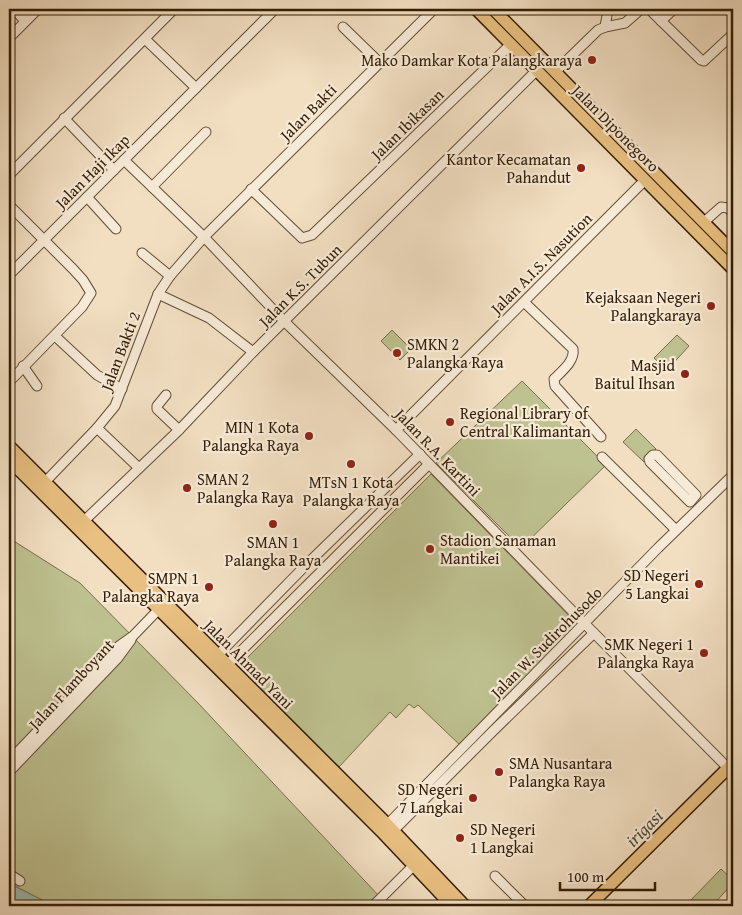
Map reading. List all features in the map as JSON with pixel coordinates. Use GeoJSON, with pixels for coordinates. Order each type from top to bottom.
{"type":"FeatureCollection","features":[{"type":"Feature","properties":{"kind":"main road","name":"Jalan Diponegoro"},"geometry":{"type":"LineString","coordinates":[[476,9],[510,46],[733,269]]}},
{"type":"Feature","properties":{"kind":"main road","name":"Jalan Diponegoro"},"geometry":{"type":"LineString","coordinates":[[493,9],[733,252]]}},
{"type":"Feature","properties":{"kind":"main road"},"geometry":{"type":"LineString","coordinates":[[590,125],[599,116]]}},
{"type":"Feature","properties":{"kind":"main road"},"geometry":{"type":"LineString","coordinates":[[713,248],[721,240]]}},
{"type":"Feature","properties":{"kind":"main road","name":"Jalan Ahmad Yani"},"geometry":{"type":"LineString","coordinates":[[9,446],[45,487],[131,574],[228,664],[443,890],[452,906]]}},
{"type":"Feature","properties":{"kind":"main road","name":"Jalan Ahmad Yani"},"geometry":{"type":"LineString","coordinates":[[9,460],[85,520],[159,609],[387,831],[414,865],[465,906]]}},
{"type":"Feature","properties":{"kind":"main road"},"geometry":{"type":"LineString","coordinates":[[589,906],[731,766]]}},
{"type":"Feature","properties":{"kind":"street"},"geometry":{"type":"LineString","coordinates":[[14,9],[25,21]]}},
{"type":"Feature","properties":{"kind":"street"},"geometry":{"type":"LineString","coordinates":[[9,38],[38,9]]}},
{"type":"Feature","properties":{"kind":"street"},"geometry":{"type":"LineString","coordinates":[[10,170],[174,9]]}},
{"type":"Feature","properties":{"kind":"street","name":"Jalan Haji Ikap"},"geometry":{"type":"LineString","coordinates":[[9,275],[275,9]]}},
{"type":"Feature","properties":{"kind":"street","name":"Jalan Bakti"},"geometry":{"type":"LineString","coordinates":[[204,237],[434,9]]}},
{"type":"Feature","properties":{"kind":"street"},"geometry":{"type":"LineString","coordinates":[[605,27],[608,9]]}},
{"type":"Feature","properties":{"kind":"street"},"geometry":{"type":"LineString","coordinates":[[555,72],[598,30],[625,23],[641,9]]}},
{"type":"Feature","properties":{"kind":"street"},"geometry":{"type":"LineString","coordinates":[[648,9],[704,61],[732,36]]}},
{"type":"Feature","properties":{"kind":"street"},"geometry":{"type":"LineString","coordinates":[[661,21],[674,9]]}},
{"type":"Feature","properties":{"kind":"street"},"geometry":{"type":"LineString","coordinates":[[343,27],[379,62]]}},
{"type":"Feature","properties":{"kind":"street"},"geometry":{"type":"LineString","coordinates":[[145,39],[196,88]]}},
{"type":"Feature","properties":{"kind":"street","name":"Jalan Ibikasan"},"geometry":{"type":"LineString","coordinates":[[251,189],[302,238],[312,235],[510,46]]}},
{"type":"Feature","properties":{"kind":"street","name":"Jalan K.S. Tubun"},"geometry":{"type":"LineString","coordinates":[[85,520],[179,430],[253,352],[536,71]]}},
{"type":"Feature","properties":{"kind":"street"},"geometry":{"type":"LineString","coordinates":[[64,118],[114,170]]}},
{"type":"Feature","properties":{"kind":"street"},"geometry":{"type":"LineString","coordinates":[[152,186],[206,132]]}},
{"type":"Feature","properties":{"kind":"street","name":"Jalan R.A. Kartini"},"geometry":{"type":"LineString","coordinates":[[124,160],[204,237],[285,322],[420,454],[594,633],[731,766]]}},
{"type":"Feature","properties":{"kind":"street","name":"Jalan A.I.S. Nasution"},"geometry":{"type":"LineString","coordinates":[[396,430],[645,180]]}},
{"type":"Feature","properties":{"kind":"street"},"geometry":{"type":"LineString","coordinates":[[87,197],[116,229]]}},
{"type":"Feature","properties":{"kind":"street"},"geometry":{"type":"LineString","coordinates":[[9,205],[73,269],[89,288],[90,294],[86,303],[9,382]]}},
{"type":"Feature","properties":{"kind":"street"},"geometry":{"type":"LineString","coordinates":[[704,222],[721,207],[728,208],[733,213]]}},
{"type":"Feature","properties":{"kind":"street","name":"Jalan Bakti 2"},"geometry":{"type":"LineString","coordinates":[[45,487],[113,410],[158,294],[170,276],[204,237]]}},
{"type":"Feature","properties":{"kind":"street"},"geometry":{"type":"LineString","coordinates":[[142,253],[170,276]]}},
{"type":"Feature","properties":{"kind":"street"},"geometry":{"type":"LineString","coordinates":[[158,294],[209,318],[253,352]]}},
{"type":"Feature","properties":{"kind":"street"},"geometry":{"type":"LineString","coordinates":[[524,302],[573,349],[572,360],[554,379],[554,383],[602,437]]}},
{"type":"Feature","properties":{"kind":"street"},"geometry":{"type":"LineString","coordinates":[[55,336],[97,375],[122,389]]}},
{"type":"Feature","properties":{"kind":"street"},"geometry":{"type":"LineString","coordinates":[[23,366],[37,386]]}},
{"type":"Feature","properties":{"kind":"street"},"geometry":{"type":"LineString","coordinates":[[166,394],[157,406],[157,409],[179,430]]}},
{"type":"Feature","properties":{"kind":"street"},"geometry":{"type":"LineString","coordinates":[[97,428],[138,468]]}},
{"type":"Feature","properties":{"kind":"street"},"geometry":{"type":"LineString","coordinates":[[218,655],[306,565],[420,454]]}},
{"type":"Feature","properties":{"kind":"street"},"geometry":{"type":"LineString","coordinates":[[653,455],[657,455],[696,495],[693,498],[690,502],[649,459],[653,455]]}},
{"type":"Feature","properties":{"kind":"street"},"geometry":{"type":"LineString","coordinates":[[602,457],[676,530]]}},
{"type":"Feature","properties":{"kind":"street"},"geometry":{"type":"LineString","coordinates":[[228,664],[429,464]]}},
{"type":"Feature","properties":{"kind":"street","name":"Jalan W. Sudirohusodo"},"geometry":{"type":"LineString","coordinates":[[387,831],[490,726],[534,677],[676,530],[733,475]]}},
{"type":"Feature","properties":{"kind":"street"},"geometry":{"type":"LineString","coordinates":[[693,498],[700,507]]}},
{"type":"Feature","properties":{"kind":"street","name":"Jalan Flamboyant"},"geometry":{"type":"LineString","coordinates":[[9,772],[40,734],[159,609]]}},
{"type":"Feature","properties":{"kind":"street"},"geometry":{"type":"LineString","coordinates":[[248,624],[258,634]]}},
{"type":"Feature","properties":{"kind":"street","name":"Jalan W. Sudirohusodo"},"geometry":{"type":"LineString","coordinates":[[490,726],[541,685],[594,633]]}},
{"type":"Feature","properties":{"kind":"street"},"geometry":{"type":"LineString","coordinates":[[534,677],[541,685]]}},
{"type":"Feature","properties":{"kind":"street","name":"Jalan Flamboyant"},"geometry":{"type":"LineString","coordinates":[[9,761],[40,734]]}},
{"type":"Feature","properties":{"kind":"street"},"geometry":{"type":"LineString","coordinates":[[373,906],[414,865]]}},
{"type":"Feature","properties":{"kind":"street"},"geometry":{"type":"LineString","coordinates":[[9,874],[20,881]]}},
{"type":"Feature","properties":{"kind":"street"},"geometry":{"type":"LineString","coordinates":[[495,876],[524,906]]}},
{"type":"Feature","properties":{"kind":"green space"},"geometry":{"type":"Polygon","coordinates":[[[392,330],[411,349],[400,360],[381,341],[392,330]]]}},
{"type":"Feature","properties":{"kind":"green space"},"geometry":{"type":"Polygon","coordinates":[[[677,335],[689,346],[667,370],[654,358],[677,335]]]}},
{"type":"Feature","properties":{"kind":"green space"},"geometry":{"type":"Polygon","coordinates":[[[522,381],[606,465],[521,548],[436,463],[522,381]]]}},
{"type":"Feature","properties":{"kind":"green space"},"geometry":{"type":"Polygon","coordinates":[[[636,429],[656,449],[644,462],[623,442],[636,429]]]}},
{"type":"Feature","properties":{"kind":"green space","name":"Stadion Sanaman Mantikei"},"geometry":{"type":"Polygon","coordinates":[[[431,474],[578,625],[461,746],[418,705],[414,708],[409,704],[396,718],[390,712],[339,767],[238,667],[431,474]]]}},
{"type":"Feature","properties":{"kind":"green space"},"geometry":{"type":"Polygon","coordinates":[[[9,538],[80,583],[198,703],[379,896],[378,906],[54,906],[9,883],[9,538]]]}},
{"type":"Feature","properties":{"kind":"green space"},"geometry":{"type":"Polygon","coordinates":[[[721,869],[733,880],[733,883],[712,906],[686,905],[721,869]]]}},
{"type":"Feature","properties":{"kind":"shaded area"},"geometry":{"type":"Polygon","coordinates":[[[10,884],[54,906],[9,906],[10,884]]]}},
{"type":"Feature","properties":{"kind":"waterway","name":"irigasi"},"geometry":{"type":"LineString","coordinates":[[726,762],[733,754]]}},
{"type":"Feature","properties":{"kind":"place","name":"Mako Damkar Kota Palangkaraya"},"geometry":{"type":"Point","coordinates":[592,60]}},
{"type":"Feature","properties":{"kind":"place","name":"Kantor Kecamatan Pahandut"},"geometry":{"type":"Point","coordinates":[581,168]}},
{"type":"Feature","properties":{"kind":"place","name":"Kejaksaan Negeri Palangkaraya"},"geometry":{"type":"Point","coordinates":[711,306]}},
{"type":"Feature","properties":{"kind":"place","name":"SMKN 2 Palangka Raya"},"geometry":{"type":"Point","coordinates":[397,353]}},
{"type":"Feature","properties":{"kind":"place","name":"Masjid Baitul Ihsan"},"geometry":{"type":"Point","coordinates":[685,374]}},
{"type":"Feature","properties":{"kind":"place","name":"Regional Library of Central Kalimantan"},"geometry":{"type":"Point","coordinates":[450,422]}},
{"type":"Feature","properties":{"kind":"place","name":"MIN 1 Kota Palangka Raya"},"geometry":{"type":"Point","coordinates":[309,436]}},
{"type":"Feature","properties":{"kind":"place","name":"MTsN 1 Kota Palangka Raya"},"geometry":{"type":"Point","coordinates":[351,464]}},
{"type":"Feature","properties":{"kind":"place","name":"SMAN 2 Palangka Raya"},"geometry":{"type":"Point","coordinates":[187,488]}},
{"type":"Feature","properties":{"kind":"place","name":"SMAN 1 Palangka Raya"},"geometry":{"type":"Point","coordinates":[273,524]}},
{"type":"Feature","properties":{"kind":"place","name":"Stadion Sanaman Mantikei"},"geometry":{"type":"Point","coordinates":[430,549]}},
{"type":"Feature","properties":{"kind":"place","name":"SD Negeri 5 Langkai"},"geometry":{"type":"Point","coordinates":[699,584]}},
{"type":"Feature","properties":{"kind":"place","name":"SMPN 1 Palangka Raya"},"geometry":{"type":"Point","coordinates":[209,587]}},
{"type":"Feature","properties":{"kind":"place","name":"SMK Negeri 1 Palangka Raya"},"geometry":{"type":"Point","coordinates":[704,653]}},
{"type":"Feature","properties":{"kind":"place","name":"SMA Nusantara Palangka Raya"},"geometry":{"type":"Point","coordinates":[499,772]}},
{"type":"Feature","properties":{"kind":"place","name":"SD Negeri 7 Langkai"},"geometry":{"type":"Point","coordinates":[473,798]}},
{"type":"Feature","properties":{"kind":"place","name":"SD Negeri 1 Langkai"},"geometry":{"type":"Point","coordinates":[460,838]}}]}
